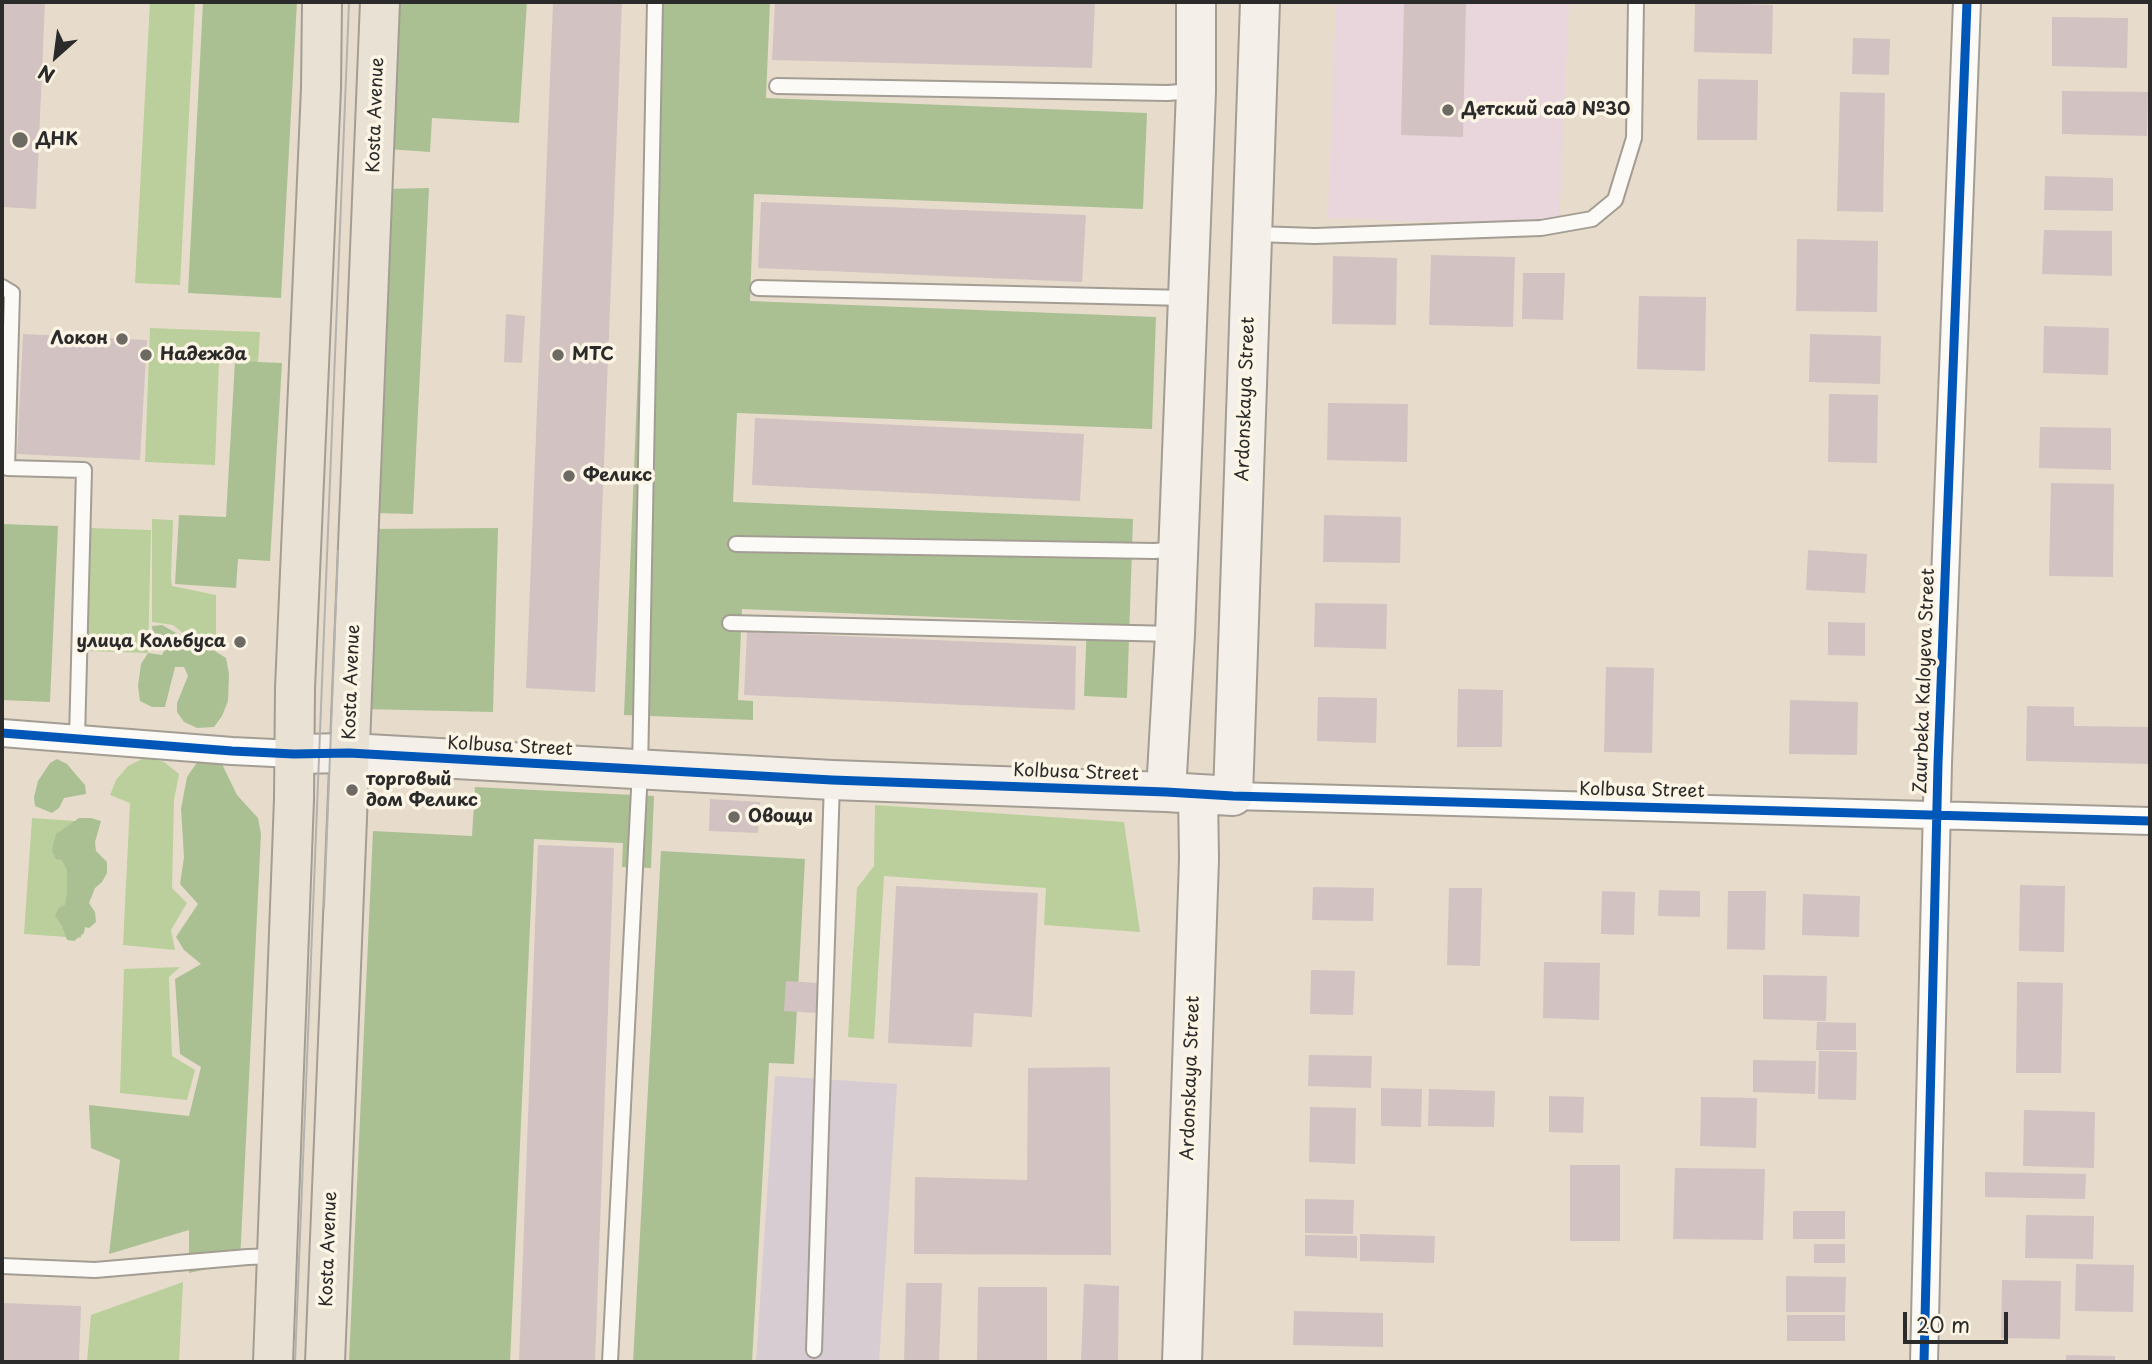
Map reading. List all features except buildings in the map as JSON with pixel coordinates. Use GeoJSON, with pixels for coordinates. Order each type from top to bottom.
{"type":"FeatureCollection","features":[{"type":"Feature","properties":{"kind":"main road"},"geometry":{"type":"LineString","coordinates":[[273,1362],[279,1256],[294,754],[321,88],[322,2]]}},
{"type":"Feature","properties":{"kind":"main road","name":"Kosta Avenue"},"geometry":{"type":"LineString","coordinates":[[324,1362],[380,2]]}},
{"type":"Feature","properties":{"kind":"street","name":"Ardonskaya Street"},"geometry":{"type":"LineString","coordinates":[[1196,2],[1196,91],[1175,634],[1199,794]]}},
{"type":"Feature","properties":{"kind":"street","name":"Ardonskaya Street"},"geometry":{"type":"LineString","coordinates":[[1182,1362],[1199,794],[1251,234],[1260,2]]}},
{"type":"Feature","properties":{"kind":"street","name":"Zaurbeka Kaloyeva Street"},"geometry":{"type":"LineString","coordinates":[[1924,1362],[1936,814],[1967,2]]}},
{"type":"Feature","properties":{"kind":"street","name":"Kolbusa Street"},"geometry":{"type":"LineString","coordinates":[[2,733],[232,751],[349,753],[832,780],[1199,794],[2150,821]]}},
{"type":"Feature","properties":{"kind":"lane"},"geometry":{"type":"LineString","coordinates":[[610,1362],[640,770],[654,2]]}},
{"type":"Feature","properties":{"kind":"lane"},"geometry":{"type":"LineString","coordinates":[[1251,234],[1315,236],[1541,228],[1592,219],[1615,200],[1634,138],[1636,2]]}},
{"type":"Feature","properties":{"kind":"lane"},"geometry":{"type":"LineString","coordinates":[[777,86],[1167,93],[1196,91]]}},
{"type":"Feature","properties":{"kind":"lane"},"geometry":{"type":"LineString","coordinates":[[2,287],[12,293],[7,468],[84,470],[77,738]]}},
{"type":"Feature","properties":{"kind":"lane"},"geometry":{"type":"LineString","coordinates":[[758,288],[1163,300],[1186,298]]}},
{"type":"Feature","properties":{"kind":"lane"},"geometry":{"type":"LineString","coordinates":[[736,544],[1155,551],[1177,549]]}},
{"type":"Feature","properties":{"kind":"lane"},"geometry":{"type":"LineString","coordinates":[[730,623],[1175,634]]}},
{"type":"Feature","properties":{"kind":"lane"},"geometry":{"type":"LineString","coordinates":[[814,1350],[832,780]]}},
{"type":"Feature","properties":{"kind":"lane"},"geometry":{"type":"LineString","coordinates":[[2,1266],[95,1270],[279,1256]]}},
{"type":"Feature","properties":{"kind":"shaded area","name":"Детский сад №30"},"geometry":{"type":"Polygon","coordinates":[[[1336,2],[1569,2],[1559,226],[1328,218],[1336,2]]]}},
{"type":"Feature","properties":{"kind":"shaded area"},"geometry":{"type":"Polygon","coordinates":[[[775,1076],[897,1084],[879,1362],[756,1362],[775,1076]]]}},
{"type":"Feature","properties":{"kind":"green space"},"geometry":{"type":"Polygon","coordinates":[[[150,2],[195,2],[180,285],[135,283],[150,2]]]}},
{"type":"Feature","properties":{"kind":"green space"},"geometry":{"type":"Polygon","coordinates":[[[203,2],[297,2],[281,298],[188,293],[203,2]]]}},
{"type":"Feature","properties":{"kind":"green space"},"geometry":{"type":"Polygon","coordinates":[[[394,2],[527,2],[519,123],[432,118],[430,152],[387,149],[394,2]]]}},
{"type":"Feature","properties":{"kind":"green space"},"geometry":{"type":"Polygon","coordinates":[[[653,2],[770,2],[766,98],[1147,113],[1143,209],[754,194],[750,301],[1156,317],[1152,429],[737,413],[733,502],[1133,519],[1127,698],[1084,696],[1087,623],[742,609],[738,700],[753,701],[753,720],[624,715],[653,2]]]}},
{"type":"Feature","properties":{"kind":"green space"},"geometry":{"type":"Polygon","coordinates":[[[429,188],[413,514],[373,513],[384,189],[429,188]]]}},
{"type":"Feature","properties":{"kind":"green space"},"geometry":{"type":"Polygon","coordinates":[[[150,328],[260,332],[258,363],[219,361],[215,465],[145,462],[150,328]]]}},
{"type":"Feature","properties":{"kind":"green space"},"geometry":{"type":"Polygon","coordinates":[[[235,361],[282,363],[270,561],[238,559],[236,588],[175,584],[179,515],[226,517],[235,361]]]}},
{"type":"Feature","properties":{"kind":"green space"},"geometry":{"type":"Polygon","coordinates":[[[152,519],[173,520],[172,586],[216,595],[216,646],[190,639],[173,625],[152,622],[152,519]]]}},
{"type":"Feature","properties":{"kind":"green space"},"geometry":{"type":"Polygon","coordinates":[[[2,524],[58,526],[50,702],[2,700],[2,524]]]}},
{"type":"Feature","properties":{"kind":"green space"},"geometry":{"type":"Polygon","coordinates":[[[91,528],[151,530],[148,653],[87,651],[91,528]]]}},
{"type":"Feature","properties":{"kind":"green space"},"geometry":{"type":"Polygon","coordinates":[[[498,528],[493,712],[362,709],[367,529],[498,528]]]}},
{"type":"Feature","properties":{"kind":"green space"},"geometry":{"type":"Polygon","coordinates":[[[162,625],[178,634],[188,644],[215,651],[226,658],[229,674],[228,701],[214,727],[197,728],[184,722],[177,712],[177,703],[188,676],[184,667],[175,667],[165,707],[152,707],[140,701],[138,686],[141,664],[148,653],[162,655],[165,648],[153,637],[152,626],[162,625]]]}},
{"type":"Feature","properties":{"kind":"green space"},"geometry":{"type":"Polygon","coordinates":[[[146,757],[164,762],[179,774],[174,800],[172,888],[187,903],[171,930],[175,950],[123,945],[130,803],[110,795],[116,780],[128,766],[146,757]]]}},
{"type":"Feature","properties":{"kind":"green space"},"geometry":{"type":"Polygon","coordinates":[[[57,759],[67,764],[85,785],[86,794],[64,798],[59,808],[52,813],[35,806],[34,797],[38,781],[50,763],[57,759]]]}},
{"type":"Feature","properties":{"kind":"green space"},"geometry":{"type":"Polygon","coordinates":[[[198,761],[221,762],[237,795],[258,818],[261,834],[240,1262],[189,1273],[189,1230],[109,1254],[120,1160],[91,1148],[89,1105],[189,1116],[201,1067],[180,1054],[175,979],[201,964],[184,950],[176,937],[198,904],[180,884],[184,857],[181,809],[187,777],[198,761]]]}},
{"type":"Feature","properties":{"kind":"green space"},"geometry":{"type":"Polygon","coordinates":[[[475,787],[654,796],[651,868],[622,867],[623,843],[534,839],[510,1362],[349,1362],[373,831],[472,836],[475,787]]]}},
{"type":"Feature","properties":{"kind":"green space"},"geometry":{"type":"Polygon","coordinates":[[[875,805],[1124,822],[1140,932],[1044,925],[1046,888],[884,876],[874,1039],[848,1037],[857,888],[874,866],[875,805]]]}},
{"type":"Feature","properties":{"kind":"green space"},"geometry":{"type":"Polygon","coordinates":[[[32,818],[89,822],[81,938],[24,934],[32,818]]]}},
{"type":"Feature","properties":{"kind":"green space"},"geometry":{"type":"Polygon","coordinates":[[[79,818],[101,821],[95,842],[96,851],[107,862],[107,873],[95,888],[89,903],[95,912],[96,922],[89,928],[85,927],[84,933],[74,941],[67,940],[55,916],[59,908],[65,905],[67,870],[62,860],[56,859],[52,850],[56,834],[79,818]]]}},
{"type":"Feature","properties":{"kind":"green space"},"geometry":{"type":"Polygon","coordinates":[[[661,851],[805,859],[794,1064],[769,1063],[752,1362],[633,1362],[661,851]]]}},
{"type":"Feature","properties":{"kind":"green space"},"geometry":{"type":"Polygon","coordinates":[[[180,967],[169,977],[172,1056],[195,1070],[187,1100],[120,1093],[124,969],[180,967]]]}},
{"type":"Feature","properties":{"kind":"green space"},"geometry":{"type":"Polygon","coordinates":[[[183,1282],[179,1362],[87,1362],[91,1315],[183,1282]]]}},
{"type":"Feature","properties":{"kind":"tram line"},"geometry":{"type":"LineString","coordinates":[[295,1362],[349,2]]}},
{"type":"Feature","properties":{"kind":"tram line"},"geometry":{"type":"LineString","coordinates":[[324,908],[338,551]]}},
{"type":"Feature","properties":{"kind":"cycle path"},"geometry":{"type":"LineString","coordinates":[[1924,1362],[1938,763],[1967,2]]}},
{"type":"Feature","properties":{"kind":"cycle path"},"geometry":{"type":"LineString","coordinates":[[2,733],[232,751],[349,753],[832,780],[1233,796],[2150,821]]}},
{"type":"Feature","properties":{"kind":"place","name":"Детский сад №30"},"geometry":{"type":"Point","coordinates":[1448,110]}},
{"type":"Feature","properties":{"kind":"place","name":"ДНК"},"geometry":{"type":"Point","coordinates":[20,140]}},
{"type":"Feature","properties":{"kind":"place","name":"Локон"},"geometry":{"type":"Point","coordinates":[122,339]}},
{"type":"Feature","properties":{"kind":"place","name":"Надежда"},"geometry":{"type":"Point","coordinates":[146,355]}},
{"type":"Feature","properties":{"kind":"place","name":"МТС"},"geometry":{"type":"Point","coordinates":[558,355]}},
{"type":"Feature","properties":{"kind":"place","name":"Феликс"},"geometry":{"type":"Point","coordinates":[569,476]}},
{"type":"Feature","properties":{"kind":"place","name":"улица Кольбуса"},"geometry":{"type":"Point","coordinates":[240,642]}},
{"type":"Feature","properties":{"kind":"place","name":"торговый дом Феликс"},"geometry":{"type":"Point","coordinates":[352,790]}},
{"type":"Feature","properties":{"kind":"place","name":"Овощи"},"geometry":{"type":"Point","coordinates":[734,817]}}]}
